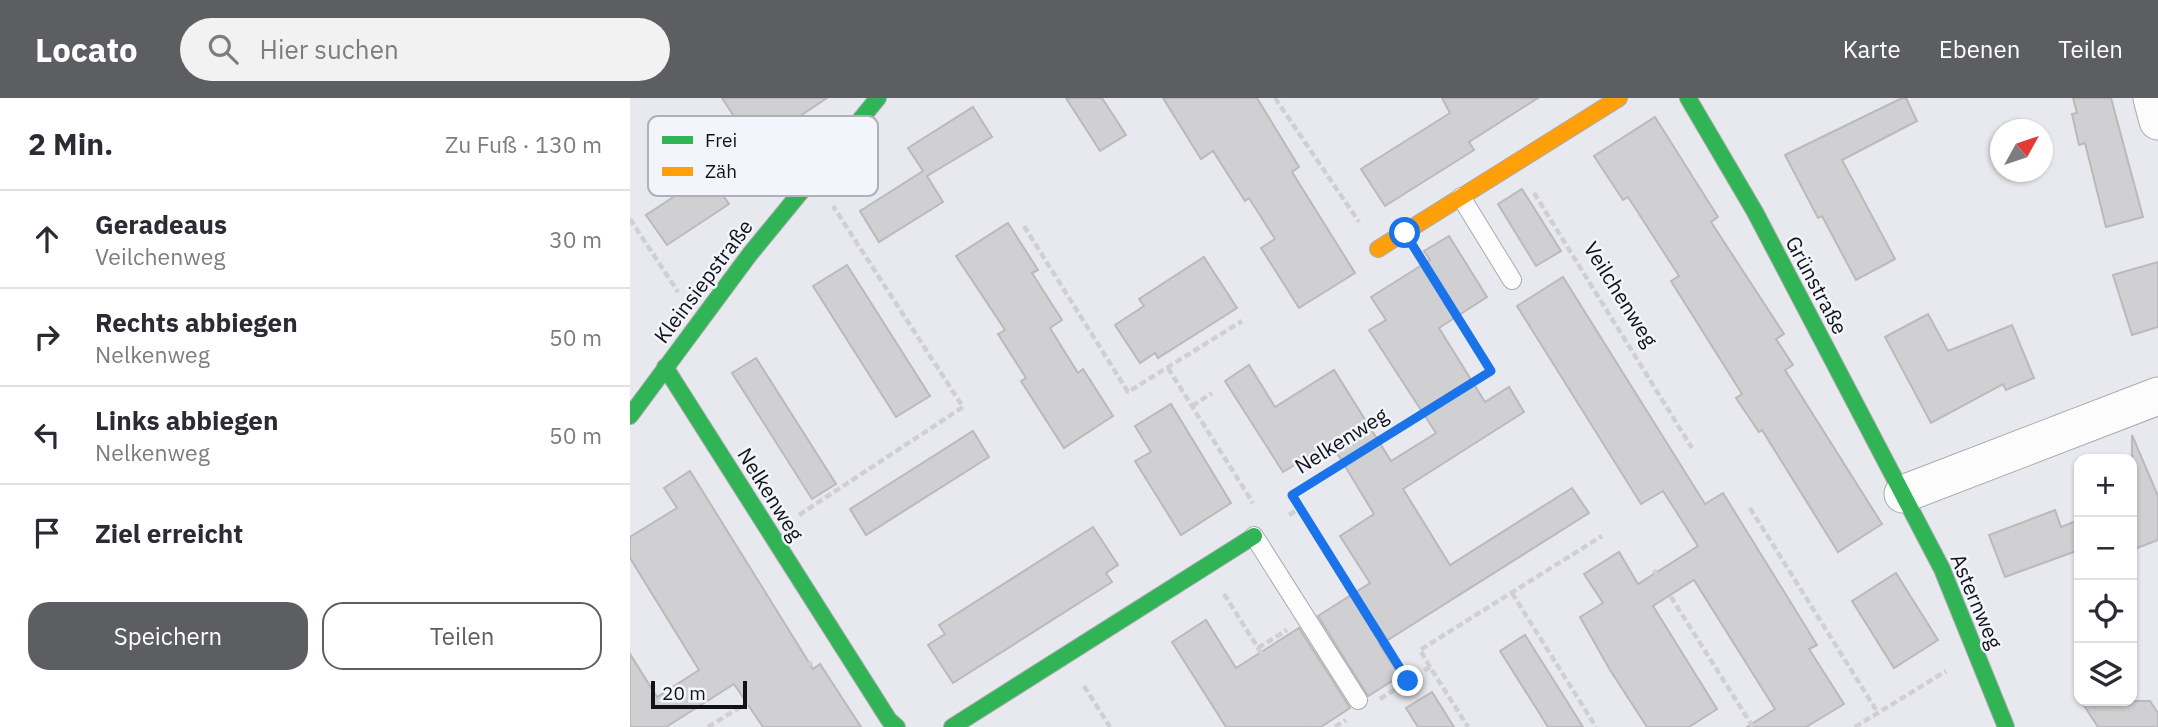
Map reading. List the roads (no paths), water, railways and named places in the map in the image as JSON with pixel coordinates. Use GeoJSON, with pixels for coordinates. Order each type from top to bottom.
{"type":"FeatureCollection","features":[{"type":"Feature","properties":{"kind":"street","name":"Kleinsiepstraße"},"geometry":{"type":"LineString","coordinates":[[862,116],[878,98]]}},
{"type":"Feature","properties":{"kind":"street"},"geometry":{"type":"LineString","coordinates":[[1378,249],[1619,98]]}},
{"type":"Feature","properties":{"kind":"street","name":"Grünstraße"},"geometry":{"type":"LineString","coordinates":[[1688,98],[1755,212],[1903,494]]}},
{"type":"Feature","properties":{"kind":"street"},"geometry":{"type":"LineString","coordinates":[[2152,98],[2158,121]]}},
{"type":"Feature","properties":{"kind":"street","name":"Kleinsiepstraße"},"geometry":{"type":"LineString","coordinates":[[630,416],[697,322],[794,196]]}},
{"type":"Feature","properties":{"kind":"street","name":"Nelkenweg"},"geometry":{"type":"LineString","coordinates":[[665,367],[888,720],[897,727]]}},
{"type":"Feature","properties":{"kind":"street"},"geometry":{"type":"LineString","coordinates":[[1903,494],[2158,396]]}},
{"type":"Feature","properties":{"kind":"street","name":"Asternweg"},"geometry":{"type":"LineString","coordinates":[[1903,494],[1942,569],[2006,727]]}},
{"type":"Feature","properties":{"kind":"street"},"geometry":{"type":"LineString","coordinates":[[952,727],[1254,537]]}},
{"type":"Feature","properties":{"kind":"lane"},"geometry":{"type":"LineString","coordinates":[[1461,197],[1512,280]]}},
{"type":"Feature","properties":{"kind":"lane"},"geometry":{"type":"LineString","coordinates":[[1254,537],[1306,618],[1357,707]]}}]}
